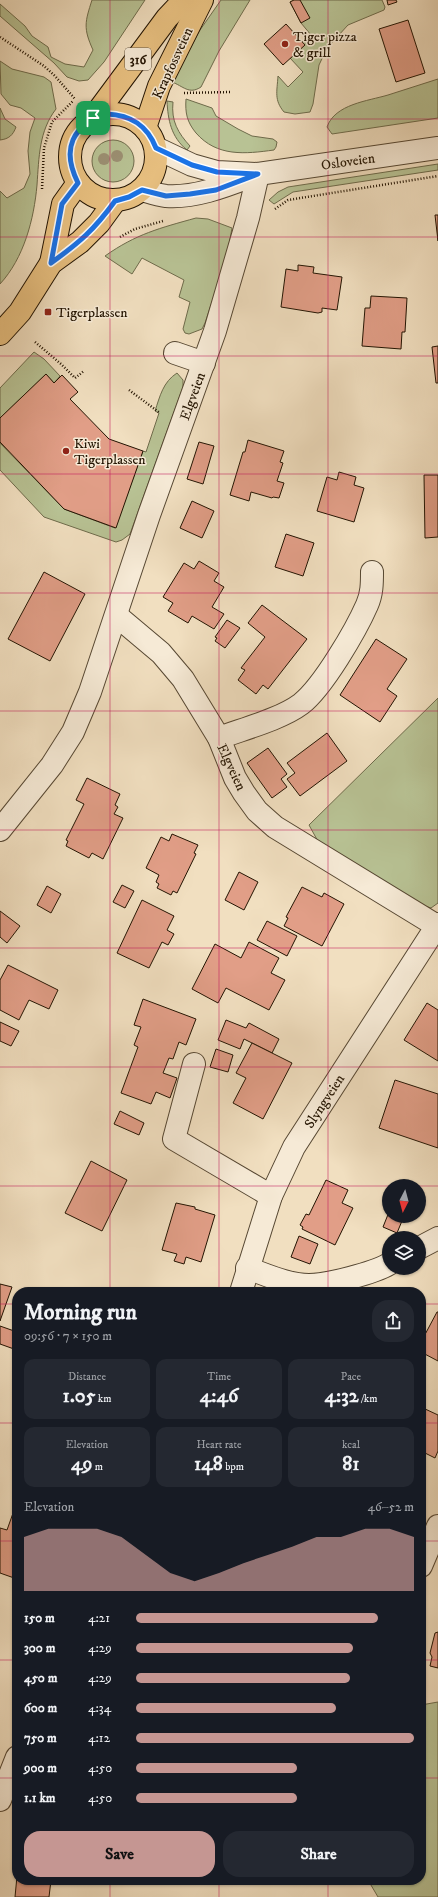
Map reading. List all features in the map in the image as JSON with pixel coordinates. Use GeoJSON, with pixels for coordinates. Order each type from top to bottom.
{"type":"FeatureCollection","features":[{"type":"Feature","properties":{"kind":"main road","name":"Krapfossveien"},"geometry":{"type":"LineString","coordinates":[[93,118],[167,18],[184,0]]}},
{"type":"Feature","properties":{"kind":"main road","name":"Krapfossveien"},"geometry":{"type":"LineString","coordinates":[[145,128],[159,86],[202,0]]}},
{"type":"Feature","properties":{"kind":"main road"},"geometry":{"type":"LineString","coordinates":[[51,263],[80,242],[99,223],[115,201],[129,197],[142,190],[154,171],[156,148],[152,137],[145,128],[122,115],[107,114],[93,118]]}},
{"type":"Feature","properties":{"kind":"main road","name":"316"},"geometry":{"type":"LineString","coordinates":[[93,118],[81,127],[73,140],[69,154],[71,169],[78,183],[88,193],[101,199],[115,201]]}},
{"type":"Feature","properties":{"kind":"main road"},"geometry":{"type":"LineString","coordinates":[[0,334],[20,312],[51,263],[62,204],[78,183]]}},
{"type":"Feature","properties":{"kind":"street","name":"Osloveien"},"geometry":{"type":"LineString","coordinates":[[156,148],[192,165],[217,172],[258,174],[438,148]]}},
{"type":"Feature","properties":{"kind":"street","name":"Osloveien"},"geometry":{"type":"LineString","coordinates":[[142,190],[166,196],[190,194],[216,190],[258,174]]}},
{"type":"Feature","properties":{"kind":"street","name":"Elgveien"},"geometry":{"type":"LineString","coordinates":[[0,830],[52,765],[73,732],[90,692],[149,515],[204,363],[248,218],[258,174]]}},
{"type":"Feature","properties":{"kind":"street"},"geometry":{"type":"LineString","coordinates":[[175,353],[204,363]]}},
{"type":"Feature","properties":{"kind":"street"},"geometry":{"type":"LineString","coordinates":[[219,738],[287,712],[301,704],[314,691],[339,656],[368,604],[372,586],[372,572]]}},
{"type":"Feature","properties":{"kind":"street","name":"Elgveien"},"geometry":{"type":"LineString","coordinates":[[116,616],[161,653],[183,679],[219,738],[235,778],[257,811],[275,827],[437,925]]}},
{"type":"Feature","properties":{"kind":"street","name":"Slyngveien"},"geometry":{"type":"LineString","coordinates":[[242,1287],[271,1196],[294,1147],[437,925]]}},
{"type":"Feature","properties":{"kind":"street"},"geometry":{"type":"LineString","coordinates":[[194,1064],[174,1139],[271,1196]]}},
{"type":"Feature","properties":{"kind":"street"},"geometry":{"type":"LineString","coordinates":[[426,1244],[438,1238]]}},
{"type":"Feature","properties":{"kind":"street"},"geometry":{"type":"LineString","coordinates":[[247,1268],[281,1280],[310,1285],[353,1277],[382,1267]]}},
{"type":"Feature","properties":{"kind":"street"},"geometry":{"type":"LineString","coordinates":[[426,1554],[438,1526]]}},
{"type":"Feature","properties":{"kind":"street"},"geometry":{"type":"LineString","coordinates":[[0,1800],[12,1770]]}},
{"type":"Feature","properties":{"kind":"path"},"geometry":{"type":"LineString","coordinates":[[0,38],[44,66],[75,99],[52,122],[44,148],[42,196]]}},
{"type":"Feature","properties":{"kind":"path"},"geometry":{"type":"LineString","coordinates":[[177,92],[231,92]]}},
{"type":"Feature","properties":{"kind":"path"},"geometry":{"type":"LineString","coordinates":[[269,213],[288,200],[438,176]]}},
{"type":"Feature","properties":{"kind":"path"},"geometry":{"type":"LineString","coordinates":[[117,239],[135,229],[170,219]]}},
{"type":"Feature","properties":{"kind":"path"},"geometry":{"type":"LineString","coordinates":[[35,342],[75,378],[84,371]]}},
{"type":"Feature","properties":{"kind":"green space"},"geometry":{"type":"Polygon","coordinates":[[[92,0],[145,0],[104,62],[88,80],[79,81],[67,77],[54,63],[0,16],[0,4],[25,26],[32,36],[48,47],[51,57],[65,64],[84,67],[93,50],[86,30],[92,0]]]}},
{"type":"Feature","properties":{"kind":"green space"},"geometry":{"type":"Polygon","coordinates":[[[221,0],[250,0],[219,51],[201,87],[193,90],[186,89],[172,82],[200,30],[221,0]]]}},
{"type":"Feature","properties":{"kind":"green space"},"geometry":{"type":"Polygon","coordinates":[[[294,0],[382,0],[385,7],[384,10],[348,25],[327,48],[319,65],[313,104],[310,112],[295,114],[284,112],[277,100],[278,76],[288,87],[303,72],[290,58],[302,42],[311,35],[301,23],[290,2],[294,0]]]}},
{"type":"Feature","properties":{"kind":"green space"},"geometry":{"type":"Polygon","coordinates":[[[0,61],[12,69],[44,77],[51,82],[56,109],[50,117],[43,135],[39,154],[36,198],[26,238],[15,262],[0,284],[0,191],[7,198],[24,188],[30,174],[28,151],[30,132],[35,118],[21,108],[10,105],[1,94],[0,61]]]}},
{"type":"Feature","properties":{"kind":"green space"},"geometry":{"type":"Polygon","coordinates":[[[438,79],[438,118],[332,134],[327,127],[331,119],[345,108],[438,79]]]}},
{"type":"Feature","properties":{"kind":"green space"},"geometry":{"type":"Polygon","coordinates":[[[186,99],[212,108],[216,116],[252,136],[273,139],[277,142],[276,147],[274,150],[242,153],[222,150],[213,146],[204,141],[190,125],[186,113],[186,99]]]}},
{"type":"Feature","properties":{"kind":"green space"},"geometry":{"type":"Polygon","coordinates":[[[167,101],[173,102],[174,121],[182,136],[190,146],[187,150],[177,140],[171,128],[167,101]]]}},
{"type":"Feature","properties":{"kind":"green space"},"geometry":{"type":"Polygon","coordinates":[[[0,108],[5,119],[16,127],[10,136],[6,139],[0,140],[0,108]]]}},
{"type":"Feature","properties":{"kind":"green space"},"geometry":{"type":"Polygon","coordinates":[[[109,140],[117,140],[128,146],[134,157],[134,165],[128,176],[117,182],[109,182],[98,176],[92,165],[92,157],[98,146],[109,140]]]}},
{"type":"Feature","properties":{"kind":"green space"},"geometry":{"type":"Polygon","coordinates":[[[438,164],[438,170],[293,192],[274,204],[269,200],[278,192],[288,187],[438,164]]]}},
{"type":"Feature","properties":{"kind":"green space"},"geometry":{"type":"Polygon","coordinates":[[[196,218],[208,219],[232,228],[227,256],[205,323],[202,329],[189,334],[185,333],[183,329],[190,302],[179,297],[184,280],[142,258],[132,274],[105,256],[127,242],[149,232],[196,218]]]}},
{"type":"Feature","properties":{"kind":"green space"},"geometry":{"type":"Polygon","coordinates":[[[34,352],[44,359],[60,376],[54,383],[46,374],[0,418],[0,388],[34,352]]]}},
{"type":"Feature","properties":{"kind":"green space"},"geometry":{"type":"Polygon","coordinates":[[[177,373],[183,380],[183,387],[130,534],[122,540],[116,542],[44,517],[0,470],[0,443],[64,509],[115,528],[143,451],[146,452],[159,413],[155,411],[160,395],[168,381],[177,373]]]}},
{"type":"Feature","properties":{"kind":"green space"},"geometry":{"type":"Polygon","coordinates":[[[438,698],[438,903],[431,908],[416,903],[320,845],[309,825],[438,698]]]}},
{"type":"Feature","properties":{"kind":"green space"},"geometry":{"type":"Polygon","coordinates":[[[438,1702],[438,1897],[378,1897],[371,1885],[426,1885],[426,1704],[438,1702]]]}},
{"type":"Feature","properties":{"kind":"building"},"geometry":{"type":"Polygon","coordinates":[[[300,0],[310,18],[301,23],[290,2],[300,0]]]}},
{"type":"Feature","properties":{"kind":"building"},"geometry":{"type":"Polygon","coordinates":[[[387,0],[396,0],[397,2],[388,5],[387,0]]]}},
{"type":"Feature","properties":{"kind":"building"},"geometry":{"type":"Polygon","coordinates":[[[408,20],[425,73],[396,82],[379,29],[408,20]]]}},
{"type":"Feature","properties":{"kind":"building"},"geometry":{"type":"Polygon","coordinates":[[[286,24],[305,45],[283,65],[264,44],[286,24]]]}},
{"type":"Feature","properties":{"kind":"building"},"geometry":{"type":"Polygon","coordinates":[[[435,215],[438,215],[438,241],[435,215]]]}},
{"type":"Feature","properties":{"kind":"building"},"geometry":{"type":"Polygon","coordinates":[[[298,265],[314,267],[313,273],[342,277],[337,310],[322,308],[322,312],[318,313],[281,307],[286,269],[298,271],[298,265]]]}},
{"type":"Feature","properties":{"kind":"building"},"geometry":{"type":"Polygon","coordinates":[[[371,296],[407,298],[405,332],[402,332],[401,349],[362,346],[365,308],[370,308],[371,296]]]}},
{"type":"Feature","properties":{"kind":"building"},"geometry":{"type":"Polygon","coordinates":[[[438,346],[438,383],[436,383],[432,347],[438,346]]]}},
{"type":"Feature","properties":{"kind":"building"},"geometry":{"type":"Polygon","coordinates":[[[46,374],[54,383],[62,375],[78,392],[70,399],[109,439],[143,451],[116,528],[64,509],[0,442],[0,418],[46,374]]]}},
{"type":"Feature","properties":{"kind":"building"},"geometry":{"type":"Polygon","coordinates":[[[248,440],[284,451],[280,462],[283,463],[277,481],[284,483],[279,498],[272,498],[251,492],[249,501],[230,495],[248,440]]]}},
{"type":"Feature","properties":{"kind":"building"},"geometry":{"type":"Polygon","coordinates":[[[199,442],[214,446],[203,484],[187,479],[199,442]]]}},
{"type":"Feature","properties":{"kind":"building"},"geometry":{"type":"Polygon","coordinates":[[[339,472],[356,477],[354,485],[364,488],[354,522],[317,511],[327,477],[337,480],[339,472]]]}},
{"type":"Feature","properties":{"kind":"building"},"geometry":{"type":"Polygon","coordinates":[[[424,475],[438,475],[438,537],[425,538],[424,475]]]}},
{"type":"Feature","properties":{"kind":"building"},"geometry":{"type":"Polygon","coordinates":[[[192,501],[214,511],[202,538],[180,528],[192,501]]]}},
{"type":"Feature","properties":{"kind":"building"},"geometry":{"type":"Polygon","coordinates":[[[286,534],[314,543],[303,576],[275,567],[286,534]]]}},
{"type":"Feature","properties":{"kind":"building"},"geometry":{"type":"Polygon","coordinates":[[[199,561],[219,573],[214,581],[224,587],[212,607],[224,614],[214,629],[192,616],[188,623],[168,611],[173,603],[163,597],[184,563],[194,569],[199,561]]]}},
{"type":"Feature","properties":{"kind":"building"},"geometry":{"type":"Polygon","coordinates":[[[44,572],[85,594],[50,661],[8,639],[44,572]]]}},
{"type":"Feature","properties":{"kind":"building"},"geometry":{"type":"Polygon","coordinates":[[[262,605],[307,639],[268,689],[263,685],[256,694],[238,680],[245,670],[241,668],[265,637],[248,623],[262,605]]]}},
{"type":"Feature","properties":{"kind":"building"},"geometry":{"type":"Polygon","coordinates":[[[227,620],[240,628],[225,648],[215,641],[217,638],[215,637],[227,620]]]}},
{"type":"Feature","properties":{"kind":"building"},"geometry":{"type":"Polygon","coordinates":[[[376,639],[407,659],[387,689],[397,696],[380,722],[340,695],[376,639]]]}},
{"type":"Feature","properties":{"kind":"building"},"geometry":{"type":"Polygon","coordinates":[[[327,733],[347,761],[300,796],[287,779],[295,773],[287,763],[327,733]]]}},
{"type":"Feature","properties":{"kind":"building"},"geometry":{"type":"Polygon","coordinates":[[[268,748],[287,774],[281,779],[287,787],[272,798],[247,763],[268,748]]]}},
{"type":"Feature","properties":{"kind":"building"},"geometry":{"type":"Polygon","coordinates":[[[87,778],[120,794],[115,805],[118,807],[114,814],[123,818],[103,859],[92,853],[89,858],[66,846],[68,841],[66,840],[84,804],[76,800],[87,778]]]}},
{"type":"Feature","properties":{"kind":"building"},"geometry":{"type":"Polygon","coordinates":[[[172,834],[198,845],[194,853],[196,854],[177,893],[173,891],[171,895],[157,888],[159,884],[156,882],[159,875],[146,868],[161,837],[169,841],[172,834]]]}},
{"type":"Feature","properties":{"kind":"building"},"geometry":{"type":"Polygon","coordinates":[[[239,872],[258,882],[244,910],[225,900],[239,872]]]}},
{"type":"Feature","properties":{"kind":"building"},"geometry":{"type":"Polygon","coordinates":[[[122,885],[134,891],[125,908],[113,902],[122,885]]]}},
{"type":"Feature","properties":{"kind":"building"},"geometry":{"type":"Polygon","coordinates":[[[47,886],[61,894],[51,913],[37,905],[47,886]]]}},
{"type":"Feature","properties":{"kind":"building"},"geometry":{"type":"Polygon","coordinates":[[[302,887],[322,897],[324,893],[344,904],[322,946],[284,926],[288,918],[286,917],[302,887]]]}},
{"type":"Feature","properties":{"kind":"building"},"geometry":{"type":"Polygon","coordinates":[[[142,900],[174,916],[167,930],[174,934],[168,945],[162,942],[149,968],[117,953],[142,900]]]}},
{"type":"Feature","properties":{"kind":"building"},"geometry":{"type":"Polygon","coordinates":[[[0,911],[20,926],[7,943],[0,937],[0,911]]]}},
{"type":"Feature","properties":{"kind":"building"},"geometry":{"type":"Polygon","coordinates":[[[267,921],[297,936],[287,956],[257,940],[267,921]]]}},
{"type":"Feature","properties":{"kind":"building"},"geometry":{"type":"Polygon","coordinates":[[[249,942],[279,958],[271,973],[285,980],[269,1010],[226,988],[218,1003],[192,989],[215,944],[241,958],[249,942]]]}},
{"type":"Feature","properties":{"kind":"building"},"geometry":{"type":"Polygon","coordinates":[[[8,965],[58,990],[49,1009],[29,1000],[19,1020],[0,1010],[0,980],[8,965]]]}},
{"type":"Feature","properties":{"kind":"building"},"geometry":{"type":"Polygon","coordinates":[[[143,999],[196,1019],[186,1045],[179,1042],[173,1059],[169,1058],[163,1073],[177,1078],[170,1098],[156,1092],[151,1104],[121,1093],[138,1047],[134,1045],[141,1027],[134,1025],[143,999]]]}},
{"type":"Feature","properties":{"kind":"building"},"geometry":{"type":"Polygon","coordinates":[[[427,1003],[438,1010],[438,1061],[404,1040],[427,1003]]]}},
{"type":"Feature","properties":{"kind":"building"},"geometry":{"type":"Polygon","coordinates":[[[226,1020],[246,1028],[249,1023],[279,1039],[272,1053],[244,1039],[240,1049],[218,1040],[226,1020]]]}},
{"type":"Feature","properties":{"kind":"building"},"geometry":{"type":"Polygon","coordinates":[[[0,1022],[19,1031],[11,1046],[0,1041],[0,1022]]]}},
{"type":"Feature","properties":{"kind":"building"},"geometry":{"type":"Polygon","coordinates":[[[252,1043],[292,1063],[263,1119],[233,1103],[246,1078],[236,1073],[252,1043]]]}},
{"type":"Feature","properties":{"kind":"building"},"geometry":{"type":"Polygon","coordinates":[[[216,1049],[233,1055],[228,1072],[210,1067],[216,1049]]]}},
{"type":"Feature","properties":{"kind":"building"},"geometry":{"type":"Polygon","coordinates":[[[395,1080],[438,1094],[438,1148],[379,1128],[395,1080]]]}},
{"type":"Feature","properties":{"kind":"building"},"geometry":{"type":"Polygon","coordinates":[[[120,1111],[144,1123],[139,1135],[114,1124],[120,1111]]]}},
{"type":"Feature","properties":{"kind":"building"},"geometry":{"type":"Polygon","coordinates":[[[91,1161],[127,1180],[102,1231],[65,1213],[91,1161]]]}},
{"type":"Feature","properties":{"kind":"building"},"geometry":{"type":"Polygon","coordinates":[[[326,1180],[348,1190],[342,1203],[353,1208],[335,1245],[302,1229],[303,1227],[300,1225],[306,1214],[309,1215],[326,1180]]]}},
{"type":"Feature","properties":{"kind":"building"},"geometry":{"type":"Polygon","coordinates":[[[176,1203],[195,1207],[195,1209],[215,1215],[201,1262],[186,1257],[184,1264],[174,1261],[177,1254],[162,1250],[176,1203]]]}},
{"type":"Feature","properties":{"kind":"building"},"geometry":{"type":"Polygon","coordinates":[[[385,1223],[401,1223],[398,1231],[392,1231],[383,1227],[385,1223]]]}},
{"type":"Feature","properties":{"kind":"building"},"geometry":{"type":"Polygon","coordinates":[[[299,1236],[318,1244],[310,1264],[291,1257],[299,1236]]]}},
{"type":"Feature","properties":{"kind":"building"},"geometry":{"type":"Polygon","coordinates":[[[0,1284],[12,1287],[0,1321],[0,1284]]]}},
{"type":"Feature","properties":{"kind":"building"},"geometry":{"type":"Polygon","coordinates":[[[438,1312],[438,1361],[426,1355],[426,1333],[438,1312]]]}},
{"type":"Feature","properties":{"kind":"building"},"geometry":{"type":"Polygon","coordinates":[[[0,1326],[12,1330],[12,1348],[0,1344],[0,1326]]]}},
{"type":"Feature","properties":{"kind":"building"},"geometry":{"type":"Polygon","coordinates":[[[426,1409],[438,1415],[438,1451],[435,1458],[426,1454],[426,1409]]]}},
{"type":"Feature","properties":{"kind":"building"},"geometry":{"type":"Polygon","coordinates":[[[12,1516],[12,1577],[0,1573],[0,1528],[7,1530],[12,1516]]]}},
{"type":"Feature","properties":{"kind":"building"},"geometry":{"type":"Polygon","coordinates":[[[438,1632],[438,1668],[430,1666],[432,1657],[430,1653],[435,1633],[438,1632]]]}},
{"type":"Feature","properties":{"kind":"building"},"geometry":{"type":"Polygon","coordinates":[[[16,1885],[50,1885],[49,1897],[15,1897],[16,1885]]]}},
{"type":"Feature","properties":{"kind":"place","name":"Tiger pizza & grill"},"geometry":{"type":"Point","coordinates":[285,44]}},
{"type":"Feature","properties":{"kind":"place","name":"Tigerplassen"},"geometry":{"type":"Point","coordinates":[48,312]}},
{"type":"Feature","properties":{"kind":"place","name":"Kiwi Tigerplassen"},"geometry":{"type":"Point","coordinates":[66,451]}},
{"type":"Feature","properties":{"kind":"route"},"geometry":{"type":"LineString","coordinates":[[107,114],[122,115],[145,128],[152,137],[156,148],[192,165],[217,172],[258,174],[216,190],[166,196],[142,190],[129,197],[115,201],[99,223],[80,242],[51,263],[56,229],[62,204],[78,183],[71,169],[69,154],[73,140],[81,127],[93,118],[107,114]]}}]}
